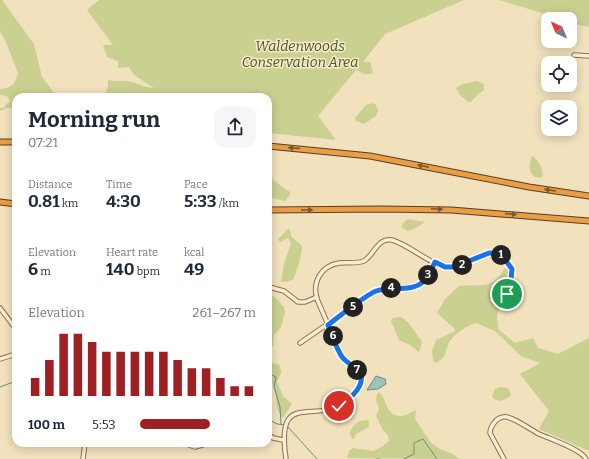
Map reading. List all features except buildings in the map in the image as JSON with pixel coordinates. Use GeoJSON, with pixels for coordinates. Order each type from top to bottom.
{"type":"FeatureCollection","features":[{"type":"Feature","properties":{"kind":"highway"},"geometry":{"type":"LineString","coordinates":[[0,142],[12,142]]}},
{"type":"Feature","properties":{"kind":"highway"},"geometry":{"type":"LineString","coordinates":[[272,146],[370,156],[513,184],[589,196]]}},
{"type":"Feature","properties":{"kind":"highway"},"geometry":{"type":"LineString","coordinates":[[0,202],[12,204]]}},
{"type":"Feature","properties":{"kind":"highway"},"geometry":{"type":"LineString","coordinates":[[272,210],[451,210],[589,221]]}},
{"type":"Feature","properties":{"kind":"street"},"geometry":{"type":"LineString","coordinates":[[574,55],[589,56]]}},
{"type":"Feature","properties":{"kind":"street"},"geometry":{"type":"LineString","coordinates":[[286,459],[283,440],[285,428],[290,418],[296,412],[327,410],[339,406],[350,398],[360,384],[361,379],[359,372],[341,355],[317,297],[315,288],[316,283],[324,270],[335,264],[364,260],[378,245],[386,240],[392,240],[445,267],[454,267],[489,253],[500,253],[512,269],[507,294]]}},
{"type":"Feature","properties":{"kind":"street"},"geometry":{"type":"LineString","coordinates":[[300,343],[377,291],[419,285],[426,278],[435,262]]}},
{"type":"Feature","properties":{"kind":"street"},"geometry":{"type":"LineString","coordinates":[[272,288],[284,291],[298,302],[305,302],[317,297]]}},
{"type":"Feature","properties":{"kind":"street"},"geometry":{"type":"LineString","coordinates":[[0,308],[12,324]]}},
{"type":"Feature","properties":{"kind":"street"},"geometry":{"type":"LineString","coordinates":[[0,359],[12,355]]}},
{"type":"Feature","properties":{"kind":"street"},"geometry":{"type":"LineString","coordinates":[[504,459],[492,440],[490,433],[490,429],[496,420],[502,417],[510,418],[539,434],[577,451],[586,459]]}},
{"type":"Feature","properties":{"kind":"street"},"geometry":{"type":"LineString","coordinates":[[272,437],[283,440]]}},
{"type":"Feature","properties":{"kind":"street"},"geometry":{"type":"LineString","coordinates":[[83,459],[84,447]]}},
{"type":"Feature","properties":{"kind":"green space"},"geometry":{"type":"Polygon","coordinates":[[[0,0],[2,0],[34,44],[42,77],[54,93],[12,93],[12,109],[7,108],[0,111],[0,108],[3,108],[10,101],[7,96],[0,95],[0,89],[7,88],[12,85],[16,80],[18,73],[0,31],[0,0]]]}},
{"type":"Feature","properties":{"kind":"green space","name":"Waldenwoods Conservation Area"},"geometry":{"type":"Polygon","coordinates":[[[99,0],[464,0],[385,34],[363,62],[370,62],[373,73],[366,74],[356,70],[318,116],[336,140],[272,133],[272,93],[105,93],[108,80],[129,81],[145,87],[154,88],[134,75],[129,67],[118,68],[118,61],[107,57],[103,45],[113,45],[87,10],[99,0]]]}},
{"type":"Feature","properties":{"kind":"green space"},"geometry":{"type":"Polygon","coordinates":[[[499,0],[589,0],[589,27],[577,24],[577,12],[541,13],[499,0]]]}},
{"type":"Feature","properties":{"kind":"green space"},"geometry":{"type":"Polygon","coordinates":[[[477,81],[484,84],[484,90],[472,101],[468,102],[459,94],[456,88],[463,84],[477,81]]]}},
{"type":"Feature","properties":{"kind":"green space"},"geometry":{"type":"Polygon","coordinates":[[[373,103],[376,105],[378,111],[376,116],[364,124],[356,121],[355,118],[366,105],[373,103]]]}},
{"type":"Feature","properties":{"kind":"green space"},"geometry":{"type":"Polygon","coordinates":[[[532,156],[537,160],[540,166],[542,178],[535,177],[530,170],[532,156]]]}},
{"type":"Feature","properties":{"kind":"green space"},"geometry":{"type":"Polygon","coordinates":[[[272,178],[274,181],[290,192],[290,195],[285,201],[272,198],[272,178]]]}},
{"type":"Feature","properties":{"kind":"green space"},"geometry":{"type":"Polygon","coordinates":[[[408,219],[425,222],[414,229],[407,231],[401,227],[408,219]]]}},
{"type":"Feature","properties":{"kind":"green space"},"geometry":{"type":"Polygon","coordinates":[[[289,228],[292,237],[302,246],[293,279],[281,282],[284,264],[291,243],[288,238],[280,242],[278,239],[289,228]]]}},
{"type":"Feature","properties":{"kind":"green space"},"geometry":{"type":"Polygon","coordinates":[[[507,267],[509,271],[497,316],[498,329],[515,343],[533,338],[538,348],[558,354],[589,338],[589,451],[539,429],[549,411],[520,374],[540,363],[521,356],[495,331],[476,323],[468,326],[452,338],[442,359],[436,363],[433,361],[432,351],[436,340],[455,331],[454,328],[437,313],[445,299],[459,286],[485,285],[490,283],[500,276],[507,267]]]}},
{"type":"Feature","properties":{"kind":"green space"},"geometry":{"type":"Polygon","coordinates":[[[272,296],[284,307],[285,313],[281,327],[274,335],[272,347],[272,296]]]}},
{"type":"Feature","properties":{"kind":"green space"},"geometry":{"type":"Polygon","coordinates":[[[401,317],[410,325],[422,342],[419,352],[410,345],[399,340],[391,321],[393,318],[401,317]]]}},
{"type":"Feature","properties":{"kind":"green space"},"geometry":{"type":"Polygon","coordinates":[[[272,363],[278,364],[281,369],[277,382],[283,396],[292,404],[283,418],[278,412],[272,384],[272,363]]]}},
{"type":"Feature","properties":{"kind":"green space"},"geometry":{"type":"Polygon","coordinates":[[[500,387],[508,388],[511,394],[509,397],[501,401],[494,399],[492,396],[495,389],[500,387]]]}},
{"type":"Feature","properties":{"kind":"green space"},"geometry":{"type":"Polygon","coordinates":[[[378,392],[381,394],[389,410],[396,415],[407,415],[416,410],[415,419],[431,443],[440,449],[453,454],[459,459],[347,458],[349,451],[353,448],[373,451],[389,441],[388,435],[383,430],[376,416],[379,409],[376,399],[378,392]]]}},
{"type":"Feature","properties":{"kind":"green space"},"geometry":{"type":"Polygon","coordinates":[[[366,420],[369,421],[369,427],[356,434],[354,439],[352,439],[350,434],[352,428],[358,422],[366,420]]]}},
{"type":"Feature","properties":{"kind":"water"},"geometry":{"type":"Polygon","coordinates":[[[376,376],[385,379],[386,384],[378,389],[367,390],[376,376]]]}},
{"type":"Feature","properties":{"kind":"waterway"},"geometry":{"type":"LineString","coordinates":[[272,375],[276,377],[274,387],[280,407],[281,424]]}},
{"type":"Feature","properties":{"kind":"waterway"},"geometry":{"type":"LineString","coordinates":[[0,387],[12,382]]}},
{"type":"Feature","properties":{"kind":"waterway"},"geometry":{"type":"LineString","coordinates":[[272,421],[277,424],[285,425]]}},
{"type":"Feature","properties":{"kind":"waterway"},"geometry":{"type":"LineString","coordinates":[[288,427],[317,459]]}},
{"type":"Feature","properties":{"kind":"waterway"},"geometry":{"type":"LineString","coordinates":[[404,459],[414,454],[414,443],[423,439],[437,459]]}},
{"type":"Feature","properties":{"kind":"route"},"geometry":{"type":"LineString","coordinates":[[339,406],[354,394],[360,384],[361,376],[359,372],[341,355],[328,325],[371,294],[381,290],[413,287],[419,285],[426,278],[435,262],[451,268],[465,264],[489,253],[500,253],[512,269],[507,294]]}}]}
